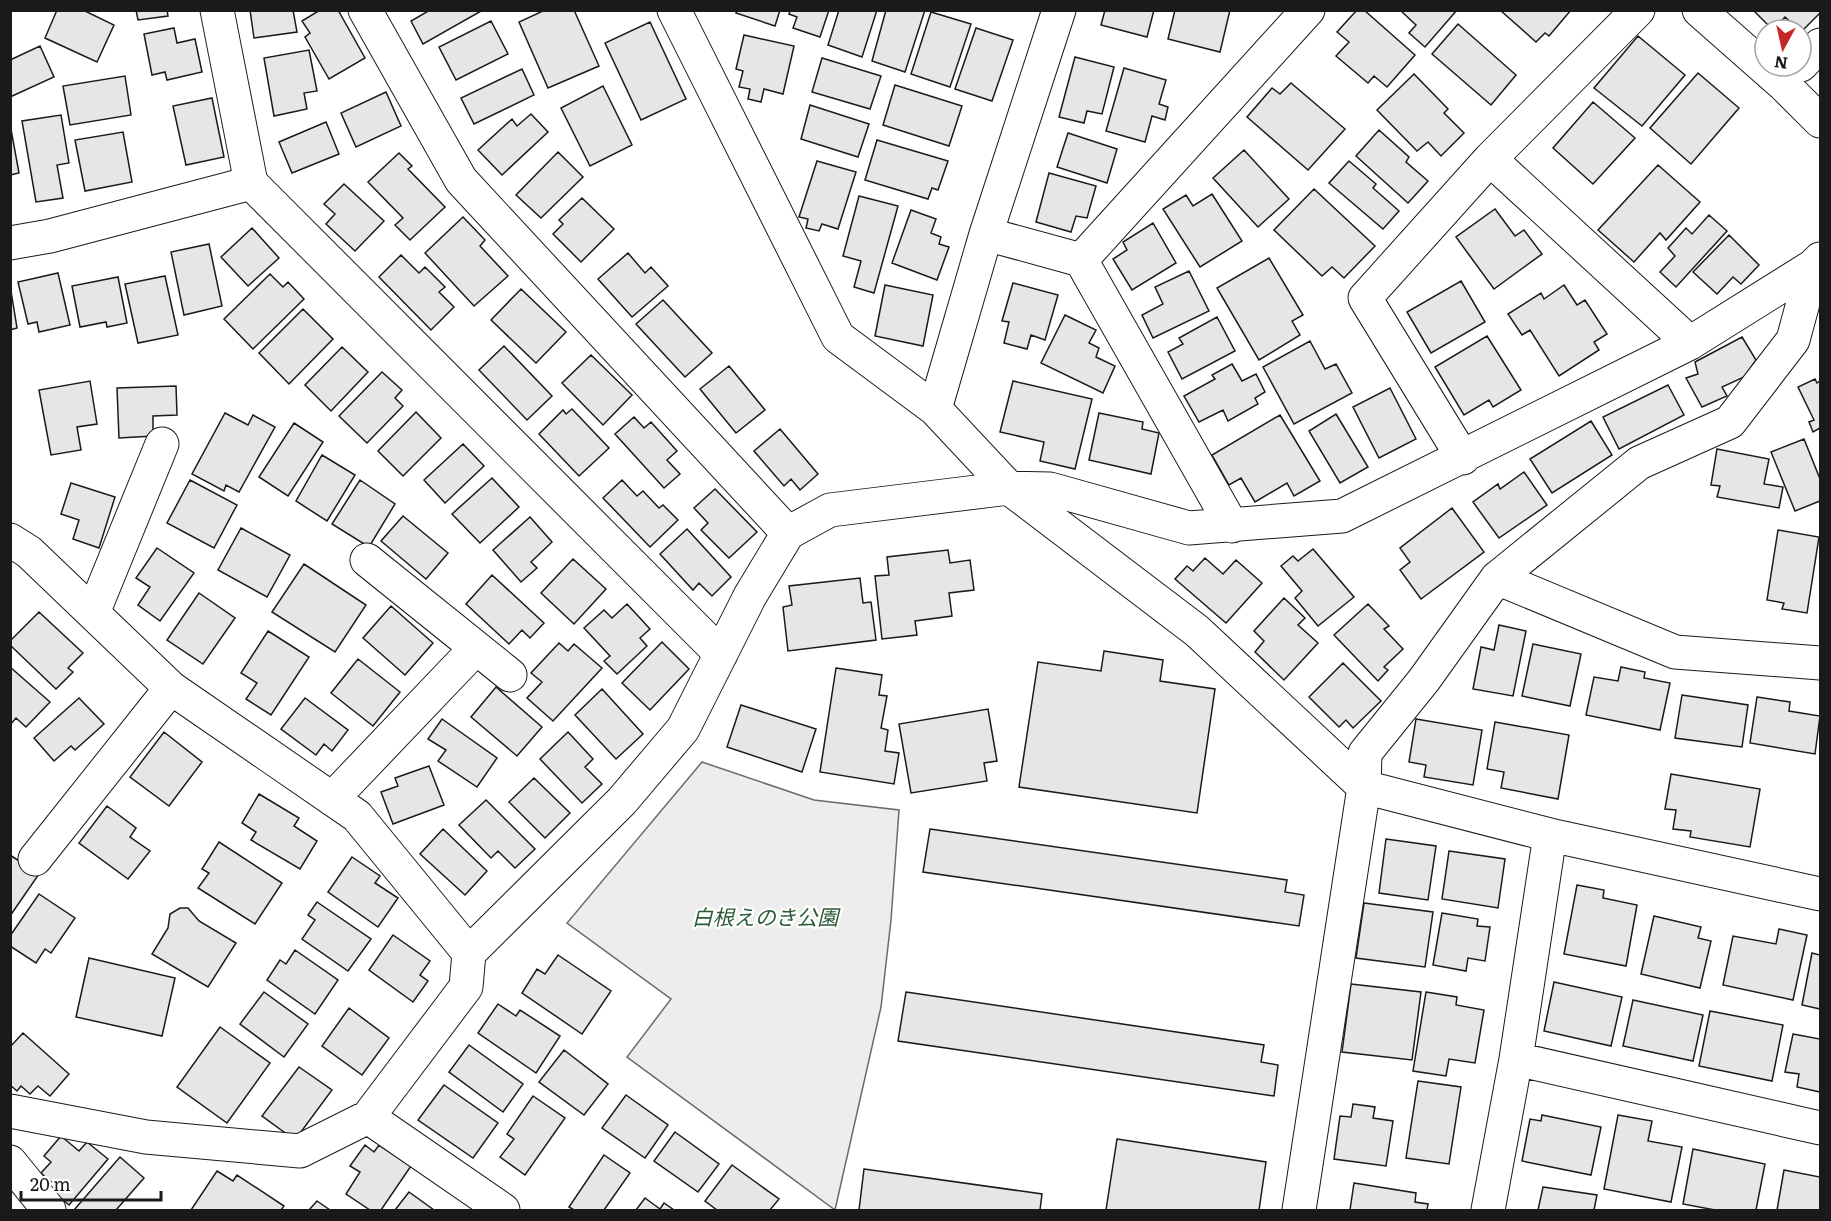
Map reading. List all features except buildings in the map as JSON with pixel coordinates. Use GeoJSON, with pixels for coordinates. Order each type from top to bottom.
{"type":"FeatureCollection","features":[{"type":"Feature","properties":{"kind":"street"},"geometry":{"type":"LineString","coordinates":[[217,10],[251,183],[720,654]]}},
{"type":"Feature","properties":{"kind":"street"},"geometry":{"type":"LineString","coordinates":[[366,10],[461,180],[788,533]]}},
{"type":"Feature","properties":{"kind":"street"},"geometry":{"type":"LineString","coordinates":[[674,10],[838,337],[935,409],[1009,488],[1197,631],[1364,787],[1550,836],[1821,894]]}},
{"type":"Feature","properties":{"kind":"street"},"geometry":{"type":"LineString","coordinates":[[1081,260],[1308,10]]}},
{"type":"Feature","properties":{"kind":"street"},"geometry":{"type":"LineString","coordinates":[[1463,458],[1365,298],[1490,159],[1638,10]]}},
{"type":"Feature","properties":{"kind":"street"},"geometry":{"type":"LineString","coordinates":[[1699,10],[1753,45]]}},
{"type":"Feature","properties":{"kind":"street"},"geometry":{"type":"LineString","coordinates":[[935,409],[986,234],[1058,11]]}},
{"type":"Feature","properties":{"kind":"street"},"geometry":{"type":"LineString","coordinates":[[1798,78],[1821,121]]}},
{"type":"Feature","properties":{"kind":"street"},"geometry":{"type":"LineString","coordinates":[[1490,159],[1690,343]]}},
{"type":"Feature","properties":{"kind":"street"},"geometry":{"type":"LineString","coordinates":[[10,243],[251,183]]}},
{"type":"Feature","properties":{"kind":"street"},"geometry":{"type":"LineString","coordinates":[[986,234],[1081,260],[1232,526]]}},
{"type":"Feature","properties":{"kind":"street"},"geometry":{"type":"LineString","coordinates":[[10,1111],[146,1137],[300,1152],[368,1117],[466,987],[469,953],[622,801],[683,729],[750,596],[788,533],[830,510],[1009,488],[1050,489],[1189,528],[1342,516],[1463,458],[1690,343],[1817,262]]}},
{"type":"Feature","properties":{"kind":"street"},"geometry":{"type":"LineString","coordinates":[[1299,1210],[1364,787],[1365,753],[1424,680],[1497,578],[1639,463],[1730,422],[1793,340],[1817,262]]}},
{"type":"Feature","properties":{"kind":"street"},"geometry":{"type":"LineString","coordinates":[[93,613],[162,444]]}},
{"type":"Feature","properties":{"kind":"street"},"geometry":{"type":"LineString","coordinates":[[10,540],[29,552],[171,688],[357,816],[469,953]]}},
{"type":"Feature","properties":{"kind":"street"},"geometry":{"type":"LineString","coordinates":[[367,560],[510,675]]}},
{"type":"Feature","properties":{"kind":"street"},"geometry":{"type":"LineString","coordinates":[[1497,578],[1675,652],[1821,663]]}},
{"type":"Feature","properties":{"kind":"street"},"geometry":{"type":"LineString","coordinates":[[332,799],[476,648]]}},
{"type":"Feature","properties":{"kind":"street"},"geometry":{"type":"LineString","coordinates":[[35,859],[171,688]]}},
{"type":"Feature","properties":{"kind":"street"},"geometry":{"type":"LineString","coordinates":[[1488,1210],[1516,1059],[1550,836]]}},
{"type":"Feature","properties":{"kind":"street"},"geometry":{"type":"LineString","coordinates":[[1516,1059],[1821,1128]]}},
{"type":"Feature","properties":{"kind":"street"},"geometry":{"type":"LineString","coordinates":[[368,1117],[503,1210]]}},
{"type":"Feature","properties":{"kind":"street"},"geometry":{"type":"LineString","coordinates":[[10,1162],[49,1210]]}},
{"type":"Feature","properties":{"kind":"green space","name":"白根えのき公園"},"geometry":{"type":"Polygon","coordinates":[[[702,762],[814,800],[899,810],[891,920],[881,1007],[835,1210],[627,1057],[671,999],[567,923],[702,762]]]}}]}
